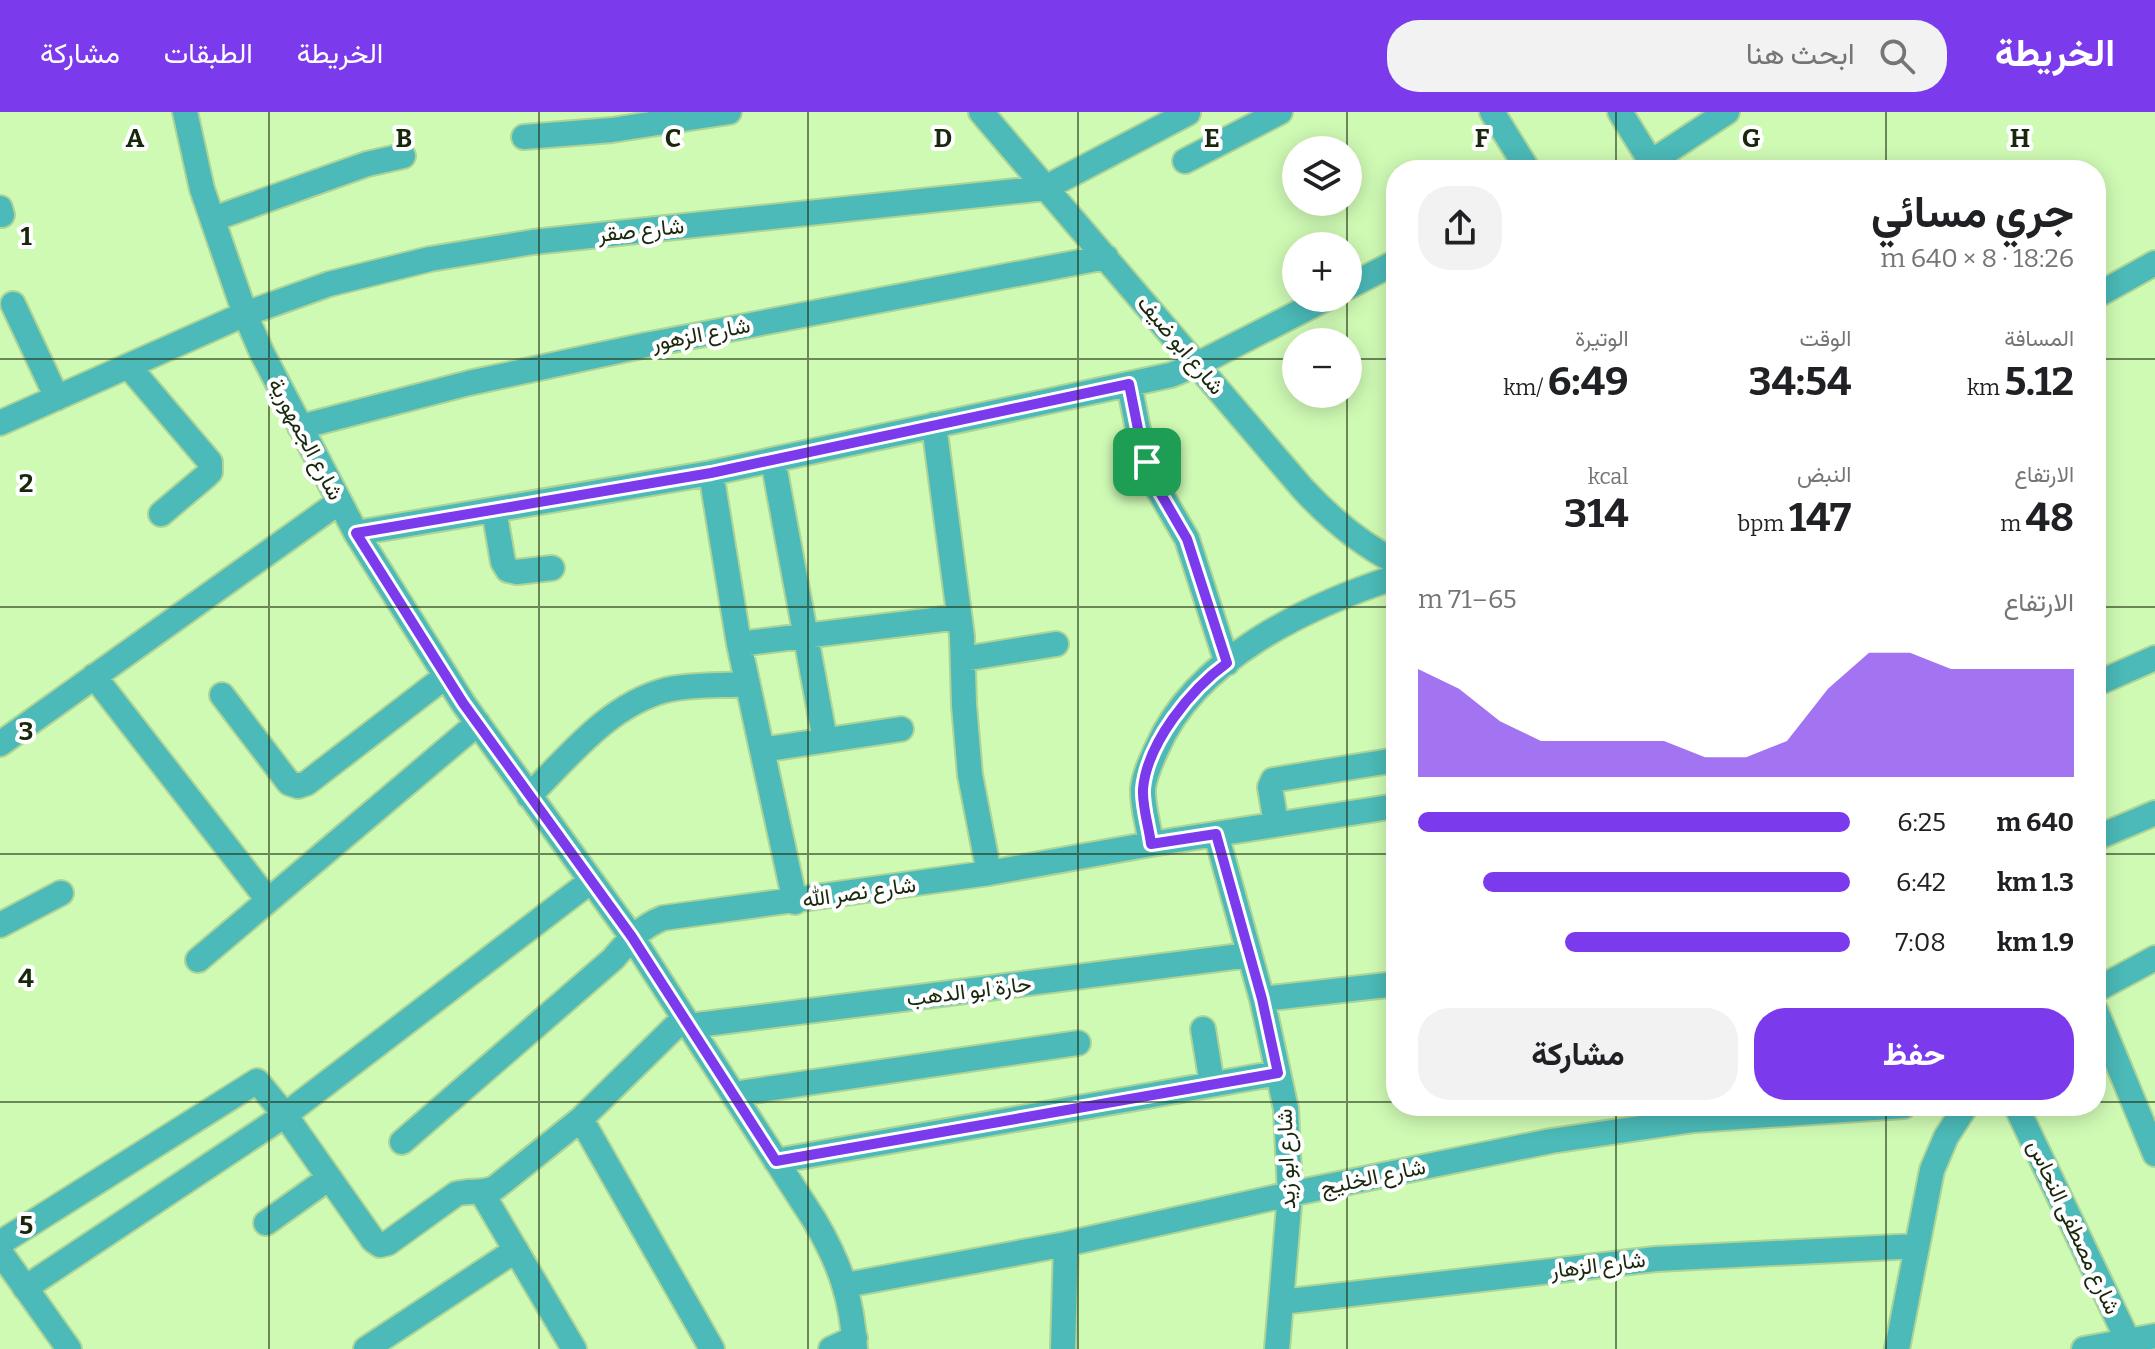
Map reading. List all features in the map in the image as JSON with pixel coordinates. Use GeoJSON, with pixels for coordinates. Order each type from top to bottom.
{"type":"FeatureCollection","features":[{"type":"Feature","properties":{"kind":"street","name":"شارع الجمهورية"},"geometry":{"type":"LineString","coordinates":[[185,112],[194,159],[245,314],[339,502],[446,676],[632,937],[836,1258],[846,1285],[855,1344]]}},
{"type":"Feature","properties":{"kind":"street"},"geometry":{"type":"LineString","coordinates":[[524,137],[612,130],[729,112]]}},
{"type":"Feature","properties":{"kind":"street","name":"شارع ابو ضيف"},"geometry":{"type":"LineString","coordinates":[[981,112],[1327,515],[1386,556]]}},
{"type":"Feature","properties":{"kind":"street"},"geometry":{"type":"LineString","coordinates":[[1185,161],[1280,112]]}},
{"type":"Feature","properties":{"kind":"street"},"geometry":{"type":"LineString","coordinates":[[1492,112],[1522,160]]}},
{"type":"Feature","properties":{"kind":"street"},"geometry":{"type":"LineString","coordinates":[[1620,112],[1649,160]]}},
{"type":"Feature","properties":{"kind":"street"},"geometry":{"type":"LineString","coordinates":[[1661,160],[1727,112]]}},
{"type":"Feature","properties":{"kind":"street"},"geometry":{"type":"LineString","coordinates":[[1045,188],[1188,113]]}},
{"type":"Feature","properties":{"kind":"street"},"geometry":{"type":"LineString","coordinates":[[213,219],[367,164],[403,156]]}},
{"type":"Feature","properties":{"kind":"street","name":"شارع صقر"},"geometry":{"type":"LineString","coordinates":[[0,423],[130,368],[245,314],[379,270],[481,249],[1045,188]]}},
{"type":"Feature","properties":{"kind":"street","name":"شارع الزهور"},"geometry":{"type":"LineString","coordinates":[[300,427],[469,383],[646,345],[1106,257]]}},
{"type":"Feature","properties":{"kind":"street"},"geometry":{"type":"LineString","coordinates":[[2106,290],[2155,263]]}},
{"type":"Feature","properties":{"kind":"street"},"geometry":{"type":"LineString","coordinates":[[1362,280],[1386,267]]}},
{"type":"Feature","properties":{"kind":"street"},"geometry":{"type":"LineString","coordinates":[[13,304],[57,398]]}},
{"type":"Feature","properties":{"kind":"street"},"geometry":{"type":"LineString","coordinates":[[356,533],[711,473],[1171,375],[1300,312]]}},
{"type":"Feature","properties":{"kind":"street"},"geometry":{"type":"LineString","coordinates":[[130,368],[210,462],[210,472],[161,514]]}},
{"type":"Feature","properties":{"kind":"street"},"geometry":{"type":"LineString","coordinates":[[1129,384],[1147,462],[1158,489],[1187,539],[1227,663]]}},
{"type":"Feature","properties":{"kind":"street"},"geometry":{"type":"LineString","coordinates":[[934,425],[959,617],[970,775],[989,873]]}},
{"type":"Feature","properties":{"kind":"street"},"geometry":{"type":"LineString","coordinates":[[773,460],[825,740]]}},
{"type":"Feature","properties":{"kind":"street"},"geometry":{"type":"LineString","coordinates":[[711,473],[739,644],[795,902]]}},
{"type":"Feature","properties":{"kind":"street"},"geometry":{"type":"LineString","coordinates":[[0,744],[339,502]]}},
{"type":"Feature","properties":{"kind":"street"},"geometry":{"type":"LineString","coordinates":[[494,510],[503,562],[508,570],[517,572],[552,568]]}},
{"type":"Feature","properties":{"kind":"street"},"geometry":{"type":"LineString","coordinates":[[1151,844],[1143,790],[1150,763],[1161,739],[1191,694],[1260,640],[1319,607],[1386,581]]}},
{"type":"Feature","properties":{"kind":"street"},"geometry":{"type":"LineString","coordinates":[[739,644],[959,617]]}},
{"type":"Feature","properties":{"kind":"street"},"geometry":{"type":"LineString","coordinates":[[963,659],[1056,644]]}},
{"type":"Feature","properties":{"kind":"street"},"geometry":{"type":"LineString","coordinates":[[2106,680],[2155,658]]}},
{"type":"Feature","properties":{"kind":"street"},"geometry":{"type":"LineString","coordinates":[[94,676],[268,900]]}},
{"type":"Feature","properties":{"kind":"street"},"geometry":{"type":"LineString","coordinates":[[222,695],[289,783],[298,786],[307,783],[446,676]]}},
{"type":"Feature","properties":{"kind":"street"},"geometry":{"type":"LineString","coordinates":[[529,796],[615,713],[640,698],[669,689],[747,684]]}},
{"type":"Feature","properties":{"kind":"street"},"geometry":{"type":"LineString","coordinates":[[198,960],[478,723]]}},
{"type":"Feature","properties":{"kind":"street"},"geometry":{"type":"LineString","coordinates":[[762,750],[901,729]]}},
{"type":"Feature","properties":{"kind":"street"},"geometry":{"type":"LineString","coordinates":[[1276,824],[1270,787],[1273,780],[1386,762]]}},
{"type":"Feature","properties":{"kind":"street","name":"شارع نصر الله"},"geometry":{"type":"LineString","coordinates":[[402,1142],[613,959],[647,924],[683,913],[795,902],[989,873],[1386,808]]}},
{"type":"Feature","properties":{"kind":"street"},"geometry":{"type":"LineString","coordinates":[[2106,834],[2155,813]]}},
{"type":"Feature","properties":{"kind":"street","name":"شارع ابو زيد"},"geometry":{"type":"LineString","coordinates":[[1216,834],[1262,999],[1286,1109],[1290,1194],[1277,1349]]}},
{"type":"Feature","properties":{"kind":"street"},"geometry":{"type":"LineString","coordinates":[[25,1288],[285,1115],[591,881]]}},
{"type":"Feature","properties":{"kind":"street"},"geometry":{"type":"LineString","coordinates":[[0,925],[61,893]]}},
{"type":"Feature","properties":{"kind":"street","name":"حارة ابو الدهب"},"geometry":{"type":"LineString","coordinates":[[687,1022],[1249,955]]}},
{"type":"Feature","properties":{"kind":"street"},"geometry":{"type":"LineString","coordinates":[[2106,985],[2155,958]]}},
{"type":"Feature","properties":{"kind":"street"},"geometry":{"type":"LineString","coordinates":[[1262,999],[1386,985]]}},
{"type":"Feature","properties":{"kind":"street"},"geometry":{"type":"LineString","coordinates":[[0,1243],[257,1081],[285,1115],[373,1240],[380,1245],[388,1243],[456,1194],[467,1191],[482,1193],[495,1188],[581,1119],[687,1022]]}},
{"type":"Feature","properties":{"kind":"street"},"geometry":{"type":"LineString","coordinates":[[1203,1029],[1212,1084]]}},
{"type":"Feature","properties":{"kind":"street"},"geometry":{"type":"LineString","coordinates":[[733,1094],[1078,1043]]}},
{"type":"Feature","properties":{"kind":"street"},"geometry":{"type":"LineString","coordinates":[[2106,1060],[2155,1154]]}},
{"type":"Feature","properties":{"kind":"street"},"geometry":{"type":"LineString","coordinates":[[776,1161],[1278,1073]]}},
{"type":"Feature","properties":{"kind":"street","name":"شارع الخليج"},"geometry":{"type":"LineString","coordinates":[[846,1285],[1066,1244],[1551,1141],[1622,1129],[1749,1116]]}},
{"type":"Feature","properties":{"kind":"street"},"geometry":{"type":"LineString","coordinates":[[1897,1349],[1932,1170],[1946,1137],[1960,1116]]}},
{"type":"Feature","properties":{"kind":"street","name":"شارع مصطفى النحاس"},"geometry":{"type":"LineString","coordinates":[[2021,1116],[2130,1346]]}},
{"type":"Feature","properties":{"kind":"street"},"geometry":{"type":"LineString","coordinates":[[581,1119],[712,1349]]}},
{"type":"Feature","properties":{"kind":"street"},"geometry":{"type":"LineString","coordinates":[[266,1223],[329,1178]]}},
{"type":"Feature","properties":{"kind":"street"},"geometry":{"type":"LineString","coordinates":[[482,1193],[574,1349]]}},
{"type":"Feature","properties":{"kind":"street"},"geometry":{"type":"LineString","coordinates":[[1063,1349],[1066,1244]]}},
{"type":"Feature","properties":{"kind":"street","name":"شارع الزهار"},"geometry":{"type":"LineString","coordinates":[[1281,1302],[1656,1259],[1917,1246]]}},
{"type":"Feature","properties":{"kind":"street"},"geometry":{"type":"LineString","coordinates":[[366,1349],[516,1250]]}},
{"type":"Feature","properties":{"kind":"street"},"geometry":{"type":"LineString","coordinates":[[0,1252],[69,1349]]}},
{"type":"Feature","properties":{"kind":"street"},"geometry":{"type":"LineString","coordinates":[[2084,1349],[2130,1346],[2155,1336]]}},
{"type":"Feature","properties":{"kind":"street"},"geometry":{"type":"LineString","coordinates":[[831,1349],[855,1344]]}},
{"type":"Feature","properties":{"kind":"route"},"geometry":{"type":"LineString","coordinates":[[1129,384],[1147,462],[1171,515],[1187,539],[1227,663],[1191,694],[1175,715],[1150,763],[1143,790],[1151,844],[1216,834],[1262,999],[1278,1073],[776,1161],[632,937],[463,703],[356,533],[711,473],[1129,384]]}}]}
